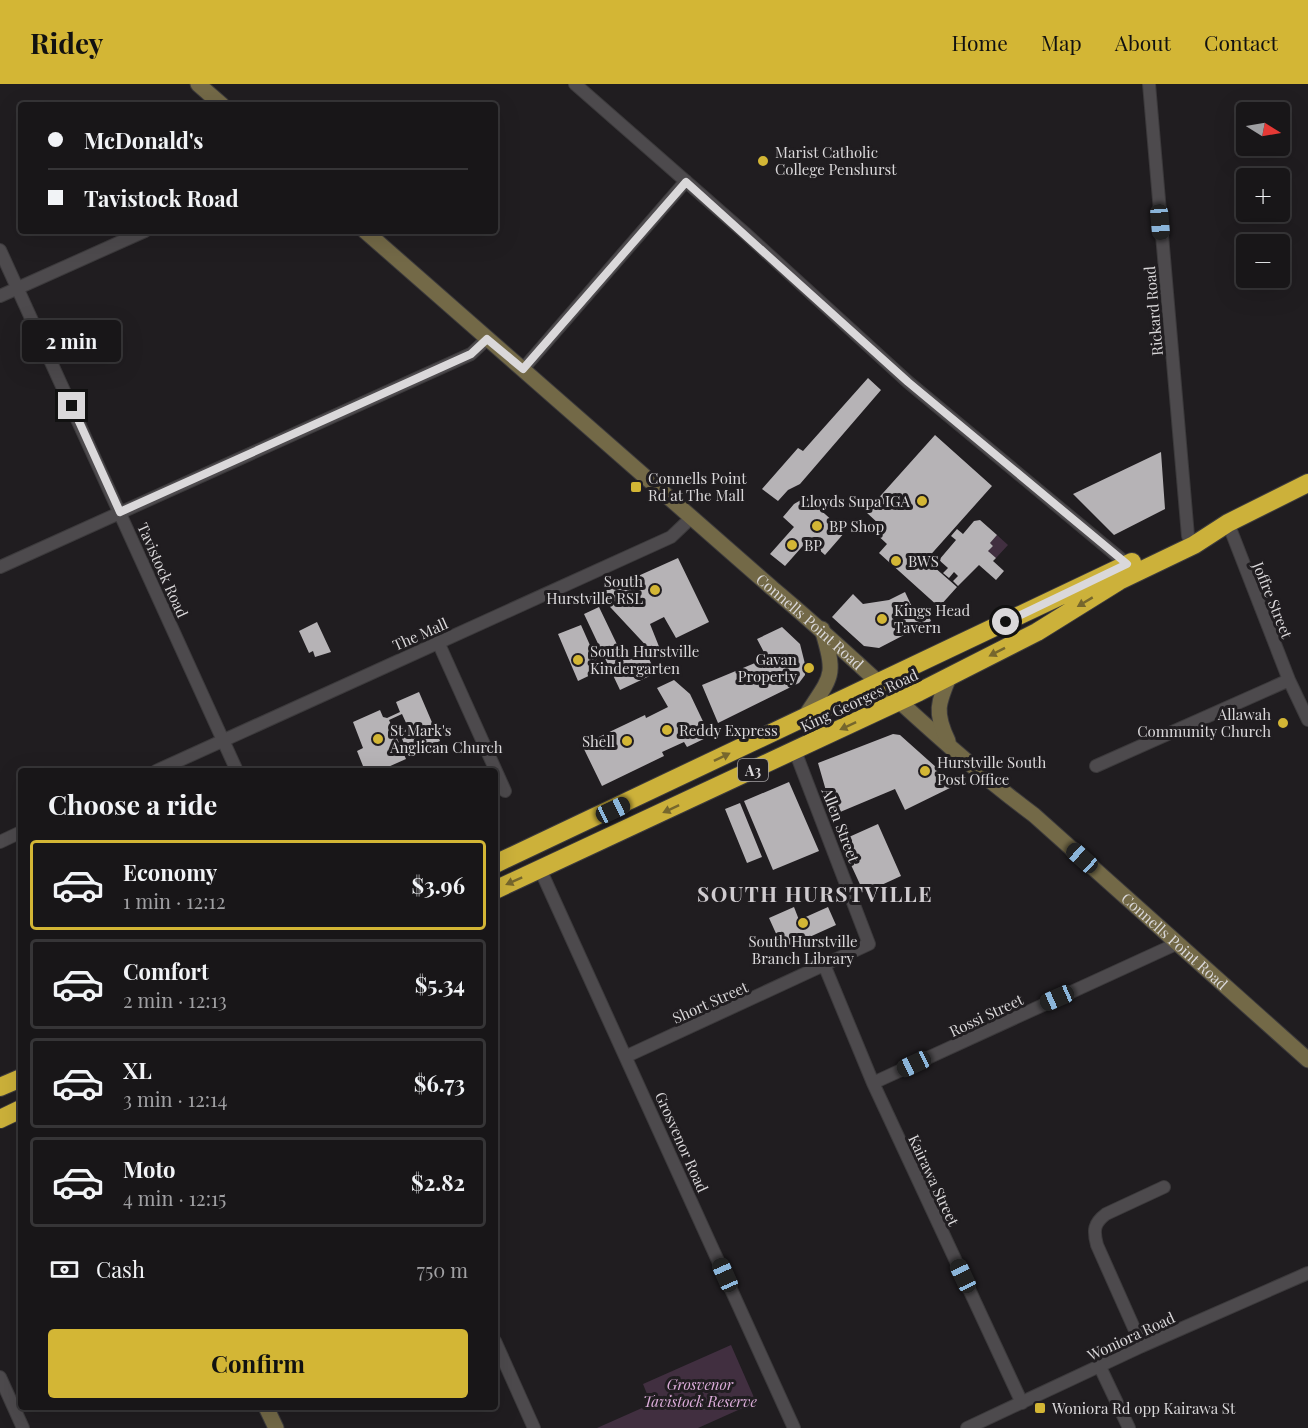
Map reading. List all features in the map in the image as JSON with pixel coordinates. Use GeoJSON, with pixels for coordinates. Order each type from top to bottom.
{"type":"FeatureCollection","features":[{"type":"Feature","properties":{"kind":"highway","name":"King Georges Road"},"geometry":{"type":"LineString","coordinates":[[498,889],[901,701],[1037,632],[1119,581],[1194,545],[1228,523],[1308,483]]}},
{"type":"Feature","properties":{"kind":"highway","name":"King Georges Road"},"geometry":{"type":"LineString","coordinates":[[498,863],[649,793],[806,715],[1127,564],[1188,536],[1228,523]]}},
{"type":"Feature","properties":{"kind":"highway"},"geometry":{"type":"LineString","coordinates":[[0,1087],[18,1079]]}},
{"type":"Feature","properties":{"kind":"highway"},"geometry":{"type":"LineString","coordinates":[[0,1119],[18,1110]]}},
{"type":"Feature","properties":{"kind":"street"},"geometry":{"type":"LineString","coordinates":[[198,84],[219,102]]}},
{"type":"Feature","properties":{"kind":"street"},"geometry":{"type":"LineString","coordinates":[[575,84],[908,382],[1127,564]]}},
{"type":"Feature","properties":{"kind":"street","name":"Rickard Road"},"geometry":{"type":"LineString","coordinates":[[1149,84],[1188,536]]}},
{"type":"Feature","properties":{"kind":"street"},"geometry":{"type":"LineString","coordinates":[[523,369],[686,182]]}},
{"type":"Feature","properties":{"kind":"street"},"geometry":{"type":"LineString","coordinates":[[0,296],[138,234]]}},
{"type":"Feature","properties":{"kind":"street","name":"Connells Point Road"},"geometry":{"type":"LineString","coordinates":[[368,234],[822,629],[990,782],[1034,815],[1308,1060]]}},
{"type":"Feature","properties":{"kind":"street","name":"Tavistock Road"},"geometry":{"type":"LineString","coordinates":[[0,250],[236,768]]}},
{"type":"Feature","properties":{"kind":"street"},"geometry":{"type":"LineString","coordinates":[[0,567],[471,354],[487,339]]}},
{"type":"Feature","properties":{"kind":"street","name":"The Mall"},"geometry":{"type":"LineString","coordinates":[[163,768],[671,537],[692,517]]}},
{"type":"Feature","properties":{"kind":"street","name":"Joffre Street"},"geometry":{"type":"LineString","coordinates":[[1228,523],[1289,680],[1308,720]]}},
{"type":"Feature","properties":{"kind":"street"},"geometry":{"type":"LineString","coordinates":[[806,715],[828,683],[832,664],[822,629]]}},
{"type":"Feature","properties":{"kind":"street"},"geometry":{"type":"LineString","coordinates":[[438,642],[495,768]]}},
{"type":"Feature","properties":{"kind":"street"},"geometry":{"type":"LineString","coordinates":[[950,675],[938,705],[940,725],[951,746]]}},
{"type":"Feature","properties":{"kind":"street"},"geometry":{"type":"LineString","coordinates":[[1096,766],[1289,680]]}},
{"type":"Feature","properties":{"kind":"street","name":"Allen Street"},"geometry":{"type":"LineString","coordinates":[[795,750],[869,944]]}},
{"type":"Feature","properties":{"kind":"street"},"geometry":{"type":"LineString","coordinates":[[498,775],[505,791]]}},
{"type":"Feature","properties":{"kind":"street"},"geometry":{"type":"LineString","coordinates":[[0,842],[18,833]]}},
{"type":"Feature","properties":{"kind":"street","name":"Grosvenor Road"},"geometry":{"type":"LineString","coordinates":[[540,869],[627,1056],[794,1428]]}},
{"type":"Feature","properties":{"kind":"street","name":"Short Street"},"geometry":{"type":"LineString","coordinates":[[627,1056],[825,967],[869,944]]}},
{"type":"Feature","properties":{"kind":"street","name":"Rossi Street"},"geometry":{"type":"LineString","coordinates":[[873,1083],[1176,944]]}},
{"type":"Feature","properties":{"kind":"street","name":"Kairawa Street"},"geometry":{"type":"LineString","coordinates":[[825,967],[873,1083],[1022,1403]]}},
{"type":"Feature","properties":{"kind":"street"},"geometry":{"type":"LineString","coordinates":[[1142,1346],[1097,1245],[1094,1230],[1099,1219],[1106,1214],[1164,1187]]}},
{"type":"Feature","properties":{"kind":"street","name":"Woniora Road"},"geometry":{"type":"LineString","coordinates":[[967,1428],[1142,1346],[1308,1273]]}},
{"type":"Feature","properties":{"kind":"street"},"geometry":{"type":"LineString","coordinates":[[498,1348],[534,1428]]}},
{"type":"Feature","properties":{"kind":"street"},"geometry":{"type":"LineString","coordinates":[[1100,1366],[1129,1428]]}},
{"type":"Feature","properties":{"kind":"street"},"geometry":{"type":"LineString","coordinates":[[0,1377],[23,1428]]}},
{"type":"Feature","properties":{"kind":"street"},"geometry":{"type":"LineString","coordinates":[[267,1410],[276,1428]]}},
{"type":"Feature","properties":{"kind":"green space"},"geometry":{"type":"Polygon","coordinates":[[[997,535],[1008,545],[996,558],[988,551],[993,546],[990,543],[997,535]]]}},
{"type":"Feature","properties":{"kind":"green space","name":"Grosvenor Tavistock Reserve"},"geometry":{"type":"Polygon","coordinates":[[[731,1345],[756,1402],[698,1428],[597,1428],[651,1404],[643,1384],[731,1345]]]}},
{"type":"Feature","properties":{"kind":"building"},"geometry":{"type":"Polygon","coordinates":[[[868,378],[881,390],[800,484],[788,490],[778,501],[762,489],[798,448],[803,451],[868,378]]]}},
{"type":"Feature","properties":{"kind":"building"},"geometry":{"type":"Polygon","coordinates":[[[935,435],[992,486],[926,560],[957,587],[939,607],[879,553],[887,544],[873,531],[879,524],[866,512],[935,435]]]}},
{"type":"Feature","properties":{"kind":"building"},"geometry":{"type":"Polygon","coordinates":[[[1161,452],[1165,509],[1114,535],[1073,494],[1161,452]]]}},
{"type":"Feature","properties":{"kind":"building"},"geometry":{"type":"Polygon","coordinates":[[[806,497],[845,532],[825,555],[808,540],[785,566],[770,554],[794,527],[783,517],[794,504],[806,497]]]}},
{"type":"Feature","properties":{"kind":"building"},"geometry":{"type":"Polygon","coordinates":[[[980,520],[997,535],[990,543],[993,546],[988,551],[996,558],[993,561],[1004,571],[996,580],[979,565],[958,586],[953,581],[958,576],[954,572],[949,578],[943,573],[948,568],[939,560],[956,540],[951,536],[957,529],[963,534],[974,521],[980,520]]]}},
{"type":"Feature","properties":{"kind":"building"},"geometry":{"type":"Polygon","coordinates":[[[678,558],[709,622],[676,638],[664,617],[650,624],[660,649],[653,653],[598,594],[678,558]]]}},
{"type":"Feature","properties":{"kind":"building","name":"Kings Head Tavern"},"geometry":{"type":"Polygon","coordinates":[[[905,592],[914,611],[924,606],[931,621],[879,648],[864,646],[832,617],[853,594],[863,604],[889,600],[905,592]]]}},
{"type":"Feature","properties":{"kind":"building"},"geometry":{"type":"Polygon","coordinates":[[[599,607],[624,659],[644,649],[656,673],[620,690],[584,614],[599,607]]]}},
{"type":"Feature","properties":{"kind":"building"},"geometry":{"type":"Polygon","coordinates":[[[317,622],[331,652],[315,657],[313,651],[309,653],[299,631],[317,622]]]}},
{"type":"Feature","properties":{"kind":"building"},"geometry":{"type":"Polygon","coordinates":[[[581,625],[601,670],[578,681],[558,634],[581,625]]]}},
{"type":"Feature","properties":{"kind":"building"},"geometry":{"type":"Polygon","coordinates":[[[782,627],[800,644],[805,675],[799,683],[718,723],[702,685],[767,658],[757,639],[782,627]]]}},
{"type":"Feature","properties":{"kind":"building"},"geometry":{"type":"Polygon","coordinates":[[[674,680],[690,694],[710,736],[687,747],[684,742],[662,752],[664,756],[602,786],[582,745],[645,715],[646,718],[668,707],[657,688],[674,680]]]}},
{"type":"Feature","properties":{"kind":"building"},"geometry":{"type":"Polygon","coordinates":[[[419,692],[440,741],[419,750],[418,748],[407,751],[399,731],[407,725],[402,714],[389,720],[406,759],[386,768],[364,768],[357,751],[363,748],[353,722],[380,710],[383,717],[387,718],[400,712],[396,702],[419,692]]]}},
{"type":"Feature","properties":{"kind":"building"},"geometry":{"type":"Polygon","coordinates":[[[893,734],[900,735],[956,785],[905,810],[895,789],[833,815],[818,763],[893,734]]]}},
{"type":"Feature","properties":{"kind":"building"},"geometry":{"type":"Polygon","coordinates":[[[789,782],[819,851],[773,870],[744,801],[789,782]]]}},
{"type":"Feature","properties":{"kind":"building"},"geometry":{"type":"Polygon","coordinates":[[[740,803],[762,857],[747,863],[725,809],[740,803]]]}},
{"type":"Feature","properties":{"kind":"building"},"geometry":{"type":"Polygon","coordinates":[[[878,824],[901,876],[864,893],[840,841],[878,824]]]}},
{"type":"Feature","properties":{"kind":"building"},"geometry":{"type":"Polygon","coordinates":[[[794,907],[799,920],[828,907],[836,925],[783,949],[769,918],[794,907]]]}},
{"type":"Feature","properties":{"kind":"place","name":"Marist Catholic College Penshurst"},"geometry":{"type":"Point","coordinates":[763,161]}},
{"type":"Feature","properties":{"kind":"place","name":"Connells Point Rd at The Mall"},"geometry":{"type":"Point","coordinates":[636,487]}},
{"type":"Feature","properties":{"kind":"place","name":"Lloyds Supa IGA"},"geometry":{"type":"Point","coordinates":[922,501]}},
{"type":"Feature","properties":{"kind":"place","name":"BP Shop"},"geometry":{"type":"Point","coordinates":[817,526]}},
{"type":"Feature","properties":{"kind":"place","name":"BP"},"geometry":{"type":"Point","coordinates":[792,545]}},
{"type":"Feature","properties":{"kind":"place","name":"BWS"},"geometry":{"type":"Point","coordinates":[896,561]}},
{"type":"Feature","properties":{"kind":"place","name":"South Hurstville RSL"},"geometry":{"type":"Point","coordinates":[655,590]}},
{"type":"Feature","properties":{"kind":"place","name":"Kings Head Tavern"},"geometry":{"type":"Point","coordinates":[882,619]}},
{"type":"Feature","properties":{"kind":"place","name":"South Hurstville Kindergarten"},"geometry":{"type":"Point","coordinates":[578,660]}},
{"type":"Feature","properties":{"kind":"place","name":"Gavan Property"},"geometry":{"type":"Point","coordinates":[809,668]}},
{"type":"Feature","properties":{"kind":"place","name":"Allawah Community Church"},"geometry":{"type":"Point","coordinates":[1283,723]}},
{"type":"Feature","properties":{"kind":"place","name":"Reddy Express"},"geometry":{"type":"Point","coordinates":[667,730]}},
{"type":"Feature","properties":{"kind":"place","name":"St Mark's Anglican Church"},"geometry":{"type":"Point","coordinates":[378,739]}},
{"type":"Feature","properties":{"kind":"place","name":"Shell"},"geometry":{"type":"Point","coordinates":[627,741]}},
{"type":"Feature","properties":{"kind":"place","name":"Hurstville South Post Office"},"geometry":{"type":"Point","coordinates":[925,771]}},
{"type":"Feature","properties":{"kind":"place","name":"South Hurstville Branch Library"},"geometry":{"type":"Point","coordinates":[803,923]}},
{"type":"Feature","properties":{"kind":"place","name":"Woniora Rd opp Kairawa St"},"geometry":{"type":"Point","coordinates":[1040,1408]}},
{"type":"Feature","properties":{"kind":"district","name":"SOUTH HURSTVILLE"},"geometry":{"type":"Point","coordinates":[815,893]}},
{"type":"Feature","properties":{"kind":"route"},"geometry":{"type":"LineString","coordinates":[[72,406],[120,512],[471,354],[487,339],[523,369],[686,182],[908,382],[1101,540],[1127,564],[1006,622]]}}]}
